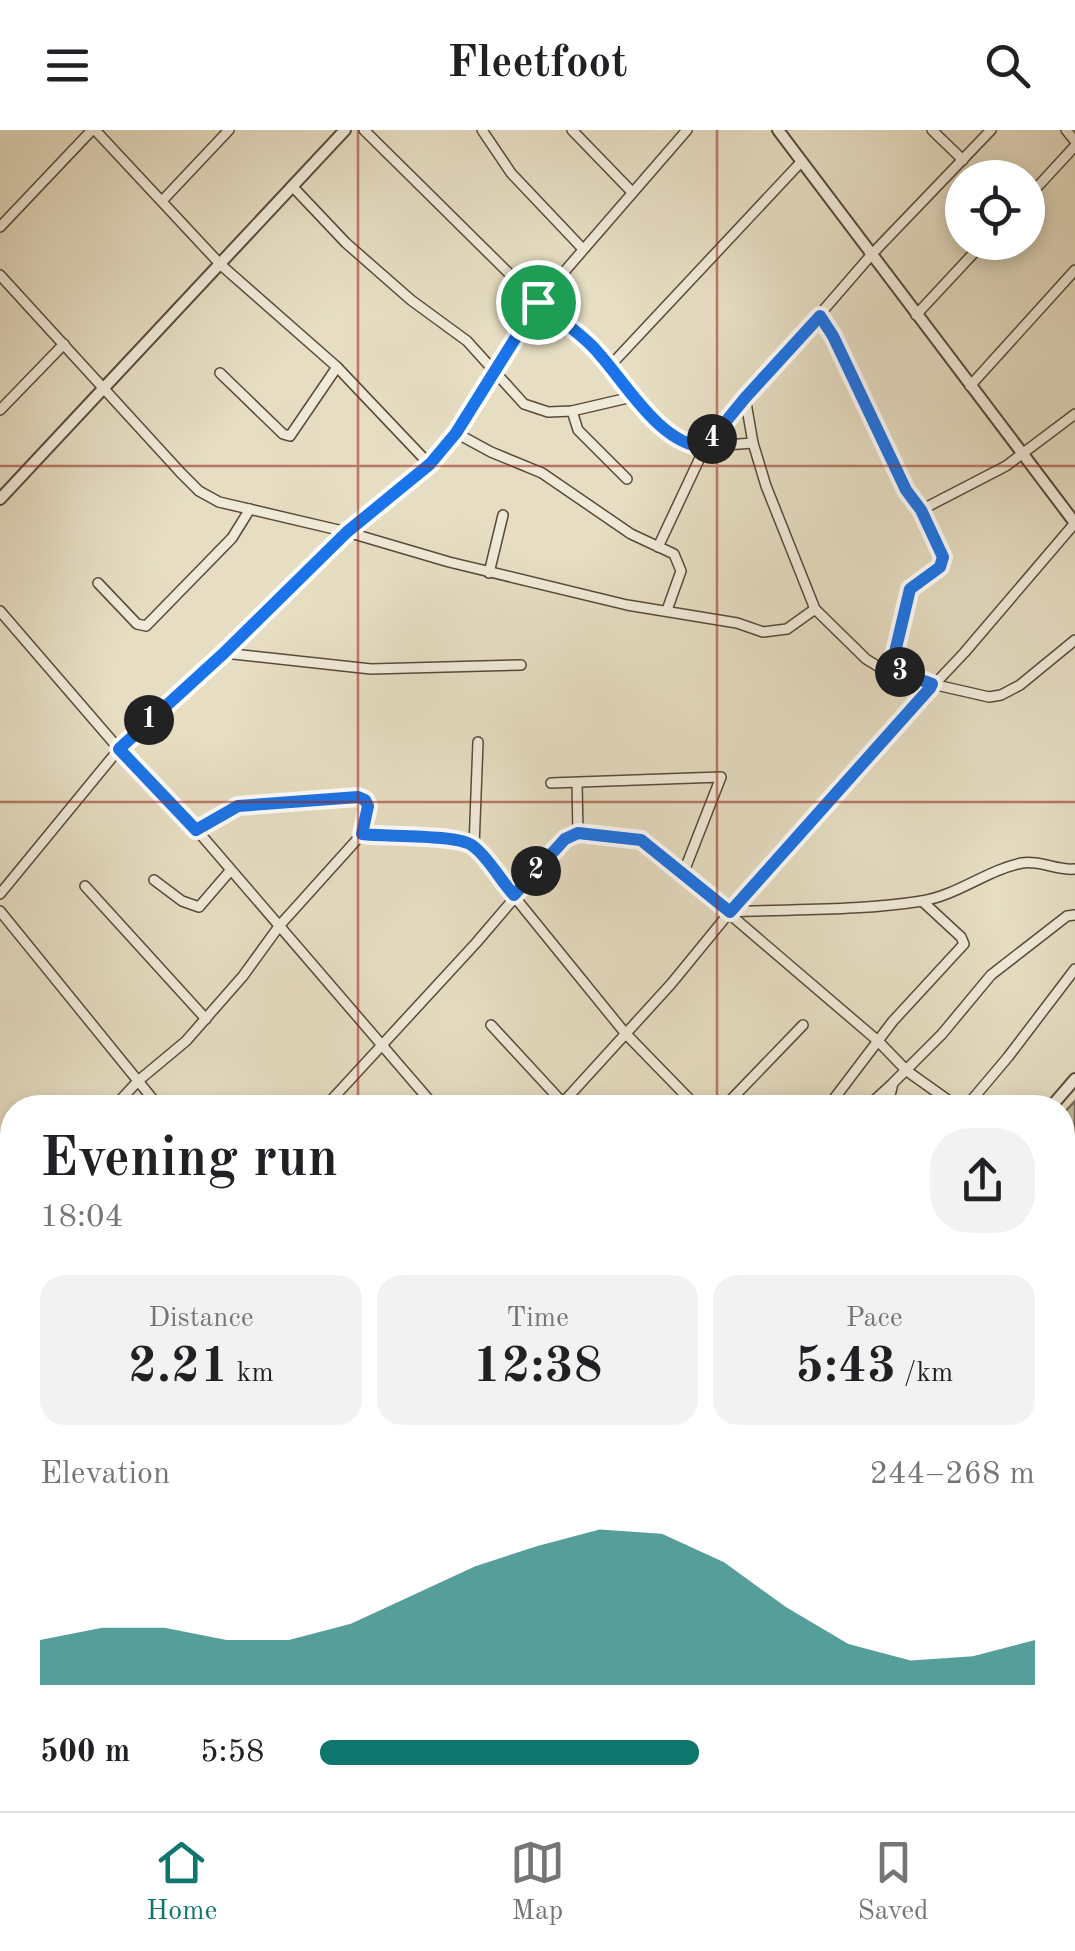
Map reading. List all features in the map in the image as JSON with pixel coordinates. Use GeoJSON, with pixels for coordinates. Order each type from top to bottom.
{"type":"FeatureCollection","features":[{"type":"Feature","properties":{"kind":"street"},"geometry":{"type":"LineString","coordinates":[[0,227],[94,130],[220,264],[337,367],[430,464]]}},
{"type":"Feature","properties":{"kind":"street"},"geometry":{"type":"LineString","coordinates":[[162,201],[229,130]]}},
{"type":"Feature","properties":{"kind":"street"},"geometry":{"type":"LineString","coordinates":[[0,499],[345,130]]}},
{"type":"Feature","properties":{"kind":"street"},"geometry":{"type":"LineString","coordinates":[[364,130],[538,302],[592,346],[632,397],[676,437],[693,447],[753,443]]}},
{"type":"Feature","properties":{"kind":"street"},"geometry":{"type":"LineString","coordinates":[[482,130],[511,173],[582,248]]}},
{"type":"Feature","properties":{"kind":"street"},"geometry":{"type":"LineString","coordinates":[[572,130],[632,192]]}},
{"type":"Feature","properties":{"kind":"street"},"geometry":{"type":"LineString","coordinates":[[0,894],[119,749],[347,532],[430,464],[456,433],[538,302],[686,130]]}},
{"type":"Feature","properties":{"kind":"street"},"geometry":{"type":"LineString","coordinates":[[569,1095],[1075,523],[778,130]]}},
{"type":"Feature","properties":{"kind":"street"},"geometry":{"type":"LineString","coordinates":[[932,130],[963,160],[991,130]]}},
{"type":"Feature","properties":{"kind":"street"},"geometry":{"type":"LineString","coordinates":[[1045,178],[1075,144],[1066,130]]}},
{"type":"Feature","properties":{"kind":"street"},"geometry":{"type":"LineString","coordinates":[[609,367],[802,161]]}},
{"type":"Feature","properties":{"kind":"street"},"geometry":{"type":"LineString","coordinates":[[658,548],[705,447],[872,254],[945,179]]}},
{"type":"Feature","properties":{"kind":"street"},"geometry":{"type":"LineString","coordinates":[[292,186],[346,243],[411,300],[467,341],[524,404],[548,412],[572,412],[632,397]]}},
{"type":"Feature","properties":{"kind":"street"},"geometry":{"type":"LineString","coordinates":[[916,315],[967,260]]}},
{"type":"Feature","properties":{"kind":"street"},"geometry":{"type":"LineString","coordinates":[[970,386],[1075,270]]}},
{"type":"Feature","properties":{"kind":"street"},"geometry":{"type":"LineString","coordinates":[[0,275],[199,491],[219,502],[627,605],[738,623],[764,632],[787,629],[815,609]]}},
{"type":"Feature","properties":{"kind":"street"},"geometry":{"type":"LineString","coordinates":[[820,316],[906,490],[921,510],[943,561],[910,589],[891,669]]}},
{"type":"Feature","properties":{"kind":"street"},"geometry":{"type":"LineString","coordinates":[[0,410],[64,344]]}},
{"type":"Feature","properties":{"kind":"street"},"geometry":{"type":"LineString","coordinates":[[220,373],[283,434],[290,436],[337,367]]}},
{"type":"Feature","properties":{"kind":"street"},"geometry":{"type":"LineString","coordinates":[[745,398],[766,486],[815,609],[866,659],[932,684],[970,694],[1001,695],[1020,685],[1075,640]]}},
{"type":"Feature","properties":{"kind":"street"},"geometry":{"type":"LineString","coordinates":[[572,412],[578,430],[628,479]]}},
{"type":"Feature","properties":{"kind":"street"},"geometry":{"type":"LineString","coordinates":[[921,510],[1022,455],[1075,414]]}},
{"type":"Feature","properties":{"kind":"street"},"geometry":{"type":"LineString","coordinates":[[456,433],[542,473],[630,534],[674,554],[681,564],[680,581],[668,610]]}},
{"type":"Feature","properties":{"kind":"street"},"geometry":{"type":"LineString","coordinates":[[98,583],[138,624],[146,626],[232,538],[250,509]]}},
{"type":"Feature","properties":{"kind":"street"},"geometry":{"type":"LineString","coordinates":[[489,572],[503,515]]}},
{"type":"Feature","properties":{"kind":"street"},"geometry":{"type":"LineString","coordinates":[[0,612],[119,749],[196,830],[425,1095]]}},
{"type":"Feature","properties":{"kind":"street"},"geometry":{"type":"LineString","coordinates":[[224,653],[371,669],[522,665]]}},
{"type":"Feature","properties":{"kind":"street"},"geometry":{"type":"LineString","coordinates":[[474,847],[478,742]]}},
{"type":"Feature","properties":{"kind":"street"},"geometry":{"type":"LineString","coordinates":[[551,783],[721,777],[683,874]]}},
{"type":"Feature","properties":{"kind":"street"},"geometry":{"type":"LineString","coordinates":[[577,782],[578,833]]}},
{"type":"Feature","properties":{"kind":"street"},"geometry":{"type":"LineString","coordinates":[[125,1095],[186,1041],[243,976],[280,926],[362,834],[368,806],[358,797],[238,806],[196,830]]}},
{"type":"Feature","properties":{"kind":"street"},"geometry":{"type":"LineString","coordinates":[[336,1095],[476,943],[565,839],[578,833],[641,840],[730,912],[907,1071],[943,1095]]}},
{"type":"Feature","properties":{"kind":"street"},"geometry":{"type":"LineString","coordinates":[[362,834],[448,837],[474,847],[625,1033],[684,1095]]}},
{"type":"Feature","properties":{"kind":"street"},"geometry":{"type":"LineString","coordinates":[[730,912],[922,901],[965,888],[1020,864],[1035,862],[1075,869]]}},
{"type":"Feature","properties":{"kind":"street"},"geometry":{"type":"LineString","coordinates":[[154,880],[182,901],[199,907],[230,870]]}},
{"type":"Feature","properties":{"kind":"street"},"geometry":{"type":"LineString","coordinates":[[85,886],[206,1018]]}},
{"type":"Feature","properties":{"kind":"street"},"geometry":{"type":"LineString","coordinates":[[837,1095],[878,1041],[964,944],[922,901]]}},
{"type":"Feature","properties":{"kind":"street"},"geometry":{"type":"LineString","coordinates":[[0,911],[150,1095]]}},
{"type":"Feature","properties":{"kind":"street"},"geometry":{"type":"LineString","coordinates":[[881,1095],[1006,960],[1067,916],[1075,915]]}},
{"type":"Feature","properties":{"kind":"street"},"geometry":{"type":"LineString","coordinates":[[974,1095],[1075,969]]}},
{"type":"Feature","properties":{"kind":"street"},"geometry":{"type":"LineString","coordinates":[[491,1025],[551,1095]]}},
{"type":"Feature","properties":{"kind":"street"},"geometry":{"type":"LineString","coordinates":[[736,1095],[803,1025]]}},
{"type":"Feature","properties":{"kind":"street"},"geometry":{"type":"LineString","coordinates":[[890,1095],[893,1084]]}},
{"type":"Feature","properties":{"kind":"route"},"geometry":{"type":"LineString","coordinates":[[538,302],[592,346],[632,397],[658,422],[693,447],[705,447],[820,316],[943,557],[940,567],[910,589],[891,669],[932,684],[924,698],[861,762],[730,912],[641,840],[578,833],[565,839],[514,895],[466,842],[448,837],[362,834],[368,806],[358,797],[238,806],[196,830],[119,749],[347,532],[430,464],[456,433],[538,302]]}}]}
